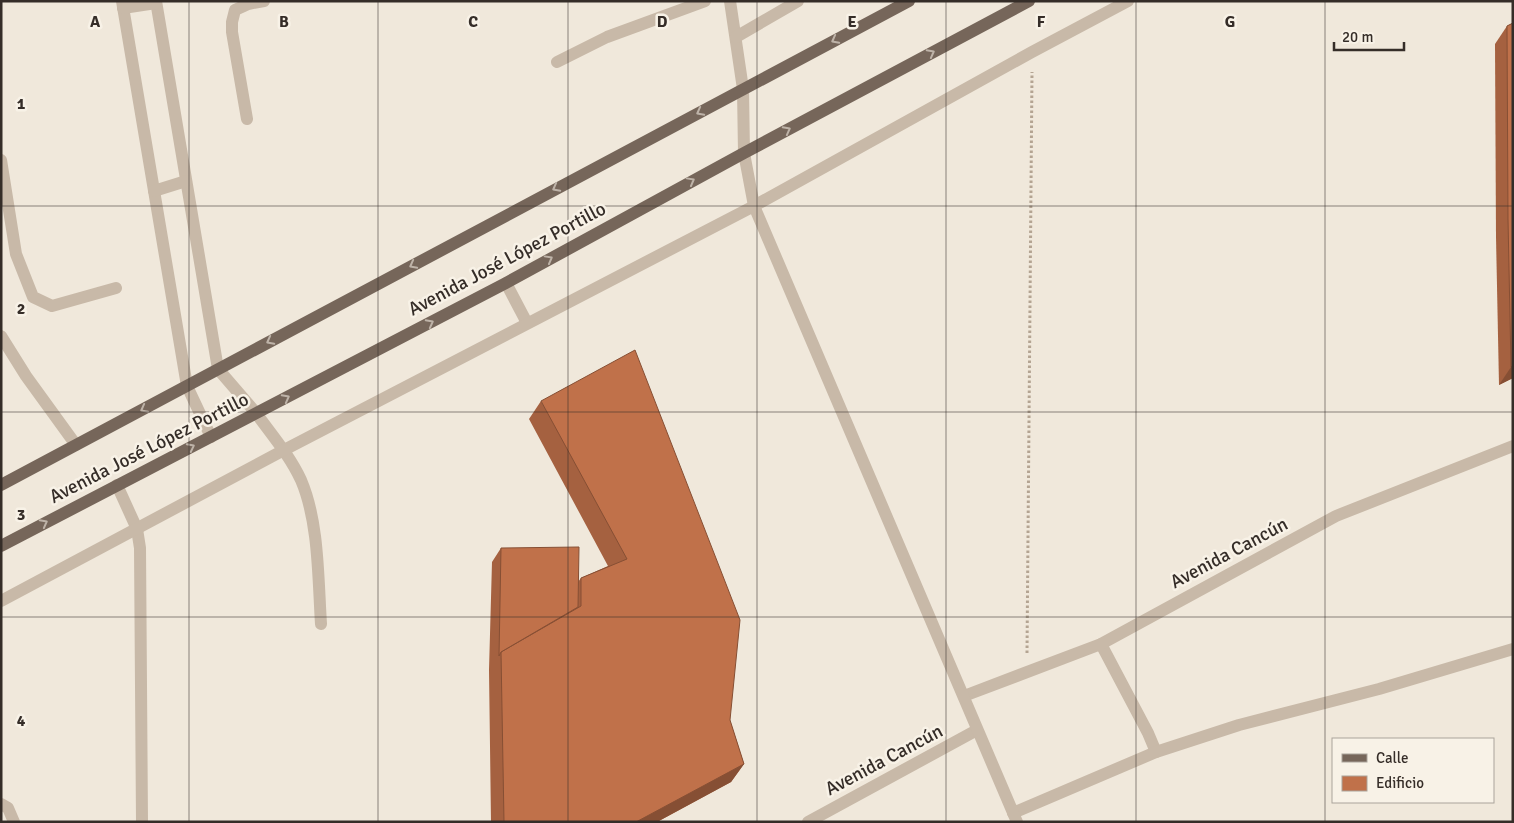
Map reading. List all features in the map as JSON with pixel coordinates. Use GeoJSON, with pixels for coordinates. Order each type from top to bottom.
{"type":"FeatureCollection","features":[{"type":"Feature","properties":{"kind":"main road","name":"Avenida José López Portillo"},"geometry":{"type":"LineString","coordinates":[[1,485],[909,1]]}},
{"type":"Feature","properties":{"kind":"main road","name":"Avenida José López Portillo"},"geometry":{"type":"LineString","coordinates":[[1,546],[506,283],[744,152],[1029,1]]}},
{"type":"Feature","properties":{"kind":"street"},"geometry":{"type":"LineString","coordinates":[[247,119],[232,32],[232,22],[235,10],[248,4],[264,1]]}},
{"type":"Feature","properties":{"kind":"street"},"geometry":{"type":"LineString","coordinates":[[557,62],[607,37],[705,1]]}},
{"type":"Feature","properties":{"kind":"street"},"geometry":{"type":"LineString","coordinates":[[730,1],[743,89],[744,152],[754,206],[1015,817],[1156,752],[1239,725],[1379,689],[1513,649]]}},
{"type":"Feature","properties":{"kind":"street"},"geometry":{"type":"LineString","coordinates":[[736,37],[798,1]]}},
{"type":"Feature","properties":{"kind":"street"},"geometry":{"type":"LineString","coordinates":[[1,601],[284,450],[754,206],[1128,1]]}},
{"type":"Feature","properties":{"kind":"street"},"geometry":{"type":"LineString","coordinates":[[211,437],[187,386],[123,4],[156,2],[218,369],[256,413],[284,450],[301,480],[313,517],[321,624]]}},
{"type":"Feature","properties":{"kind":"street"},"geometry":{"type":"LineString","coordinates":[[1,160],[16,254],[33,297],[52,306],[116,288]]}},
{"type":"Feature","properties":{"kind":"street"},"geometry":{"type":"LineString","coordinates":[[154,191],[186,181]]}},
{"type":"Feature","properties":{"kind":"street"},"geometry":{"type":"LineString","coordinates":[[506,283],[527,324]]}},
{"type":"Feature","properties":{"kind":"street"},"geometry":{"type":"LineString","coordinates":[[1,336],[26,376],[76,445]]}},
{"type":"Feature","properties":{"kind":"street","name":"Avenida Cancún"},"geometry":{"type":"LineString","coordinates":[[964,696],[1101,644],[1336,516],[1513,446]]}},
{"type":"Feature","properties":{"kind":"street"},"geometry":{"type":"LineString","coordinates":[[117,485],[137,529],[140,548],[142,822]]}},
{"type":"Feature","properties":{"kind":"street"},"geometry":{"type":"LineString","coordinates":[[1101,644],[1156,752]]}},
{"type":"Feature","properties":{"kind":"street","name":"Avenida Cancún"},"geometry":{"type":"LineString","coordinates":[[808,822],[977,730]]}},
{"type":"Feature","properties":{"kind":"street"},"geometry":{"type":"LineString","coordinates":[[1,804],[8,808],[14,822]]}},
{"type":"Feature","properties":{"kind":"path"},"geometry":{"type":"LineString","coordinates":[[1027,671],[1032,52]]}},
{"type":"Feature","properties":{"kind":"building"},"geometry":{"type":"Polygon","coordinates":[[[1513,23],[1513,366],[1511,367],[1507,26],[1513,23]]]}},
{"type":"Feature","properties":{"kind":"building"},"geometry":{"type":"Polygon","coordinates":[[[635,350],[740,620],[730,720],[744,764],[636,822],[504,822],[501,652],[581,606],[581,578],[627,559],[541,401],[635,350]]]}},
{"type":"Feature","properties":{"kind":"building"},"geometry":{"type":"Polygon","coordinates":[[[579,547],[578,607],[501,652],[499,656],[501,548],[579,547]]]}}]}
